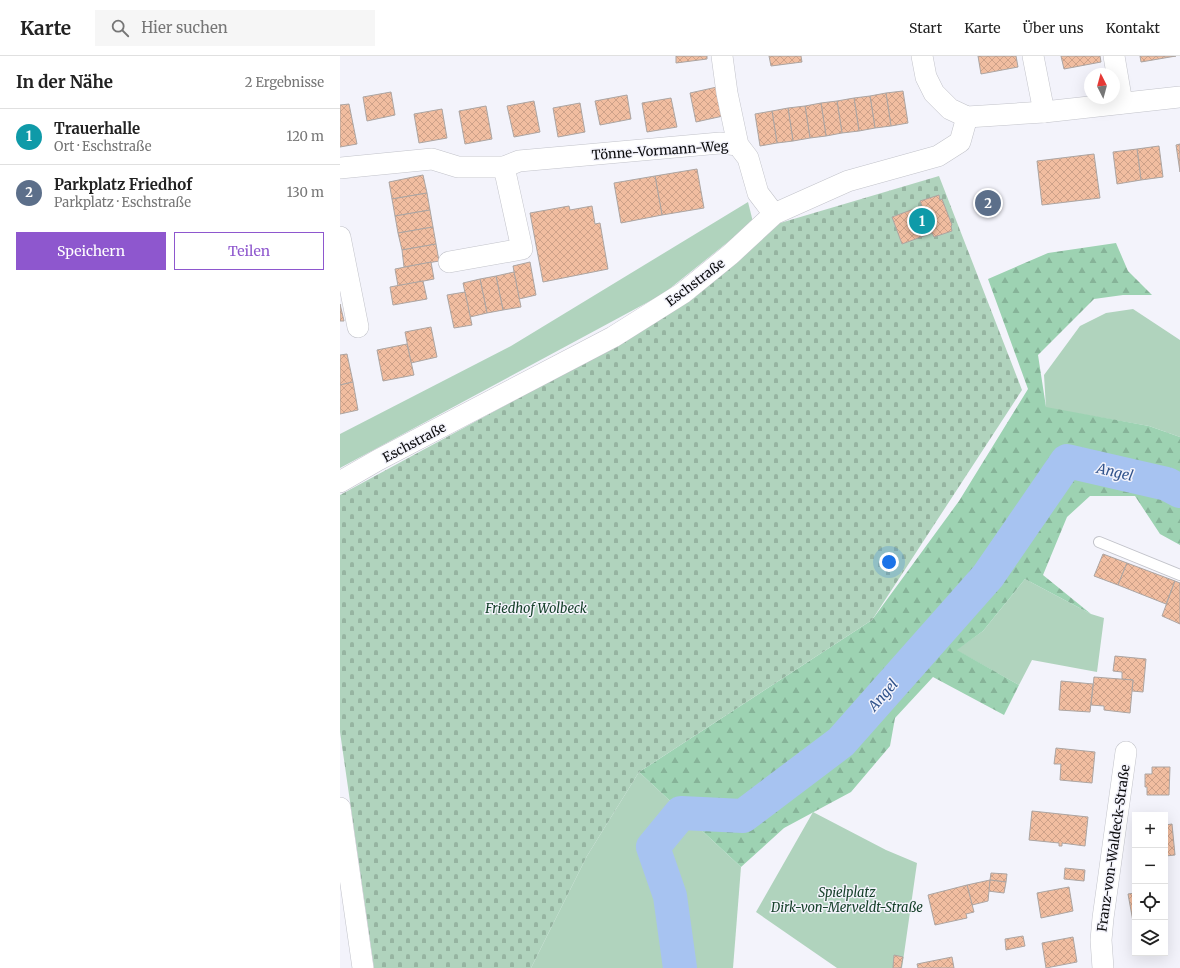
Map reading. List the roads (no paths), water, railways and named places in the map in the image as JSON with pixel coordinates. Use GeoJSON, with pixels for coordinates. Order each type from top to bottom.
{"type":"FeatureCollection","features":[{"type":"Feature","properties":{"kind":"street"},"geometry":{"type":"LineString","coordinates":[[722,56],[727,93],[738,145]]}},
{"type":"Feature","properties":{"kind":"street"},"geometry":{"type":"LineString","coordinates":[[922,56],[926,77],[934,93],[950,109],[967,116],[1044,112],[1180,97]]}},
{"type":"Feature","properties":{"kind":"street"},"geometry":{"type":"LineString","coordinates":[[1033,56],[1044,112]]}},
{"type":"Feature","properties":{"kind":"street"},"geometry":{"type":"LineString","coordinates":[[1114,56],[1122,103]]}},
{"type":"Feature","properties":{"kind":"street","name":"Eschstraße"},"geometry":{"type":"LineString","coordinates":[[340,482],[613,337],[683,293],[731,254],[774,214],[848,180],[938,156],[960,142],[967,116]]}},
{"type":"Feature","properties":{"kind":"street","name":"Tönne-Vormann-Weg"},"geometry":{"type":"LineString","coordinates":[[340,168],[432,159],[458,167],[504,167],[519,161],[720,143],[738,145],[748,158],[758,193],[774,214]]}},
{"type":"Feature","properties":{"kind":"street"},"geometry":{"type":"LineString","coordinates":[[450,262],[522,249],[504,167]]}},
{"type":"Feature","properties":{"kind":"street"},"geometry":{"type":"LineString","coordinates":[[340,237],[358,327]]}},
{"type":"Feature","properties":{"kind":"street","name":"Franz-von-Waldeck-Straße"},"geometry":{"type":"LineString","coordinates":[[1103,968],[1101,940],[1103,918],[1126,752]]}},
{"type":"Feature","properties":{"kind":"street"},"geometry":{"type":"LineString","coordinates":[[340,808],[364,968]]}},
{"type":"Feature","properties":{"kind":"lane"},"geometry":{"type":"LineString","coordinates":[[1100,542],[1180,575]]}},
{"type":"Feature","properties":{"kind":"waterway","name":"Angel"},"geometry":{"type":"LineString","coordinates":[[680,968],[670,896],[653,847],[681,813],[743,816],[841,742],[988,576],[1067,461],[1167,484],[1180,491]]}},
{"type":"Feature","properties":{"kind":"place","name":"Parkplatz Friedhof"},"geometry":{"type":"Point","coordinates":[988,203]}},
{"type":"Feature","properties":{"kind":"place","name":"Trauerhalle"},"geometry":{"type":"Point","coordinates":[922,221]}},
{"type":"Feature","properties":{"kind":"park label","name":"Friedhof Wolbeck"},"geometry":{"type":"Point","coordinates":[536,608]}},
{"type":"Feature","properties":{"kind":"park label","name":"Spielplatz Dirk-von-Merveldt-Straße"},"geometry":{"type":"Point","coordinates":[847,900]}}]}
